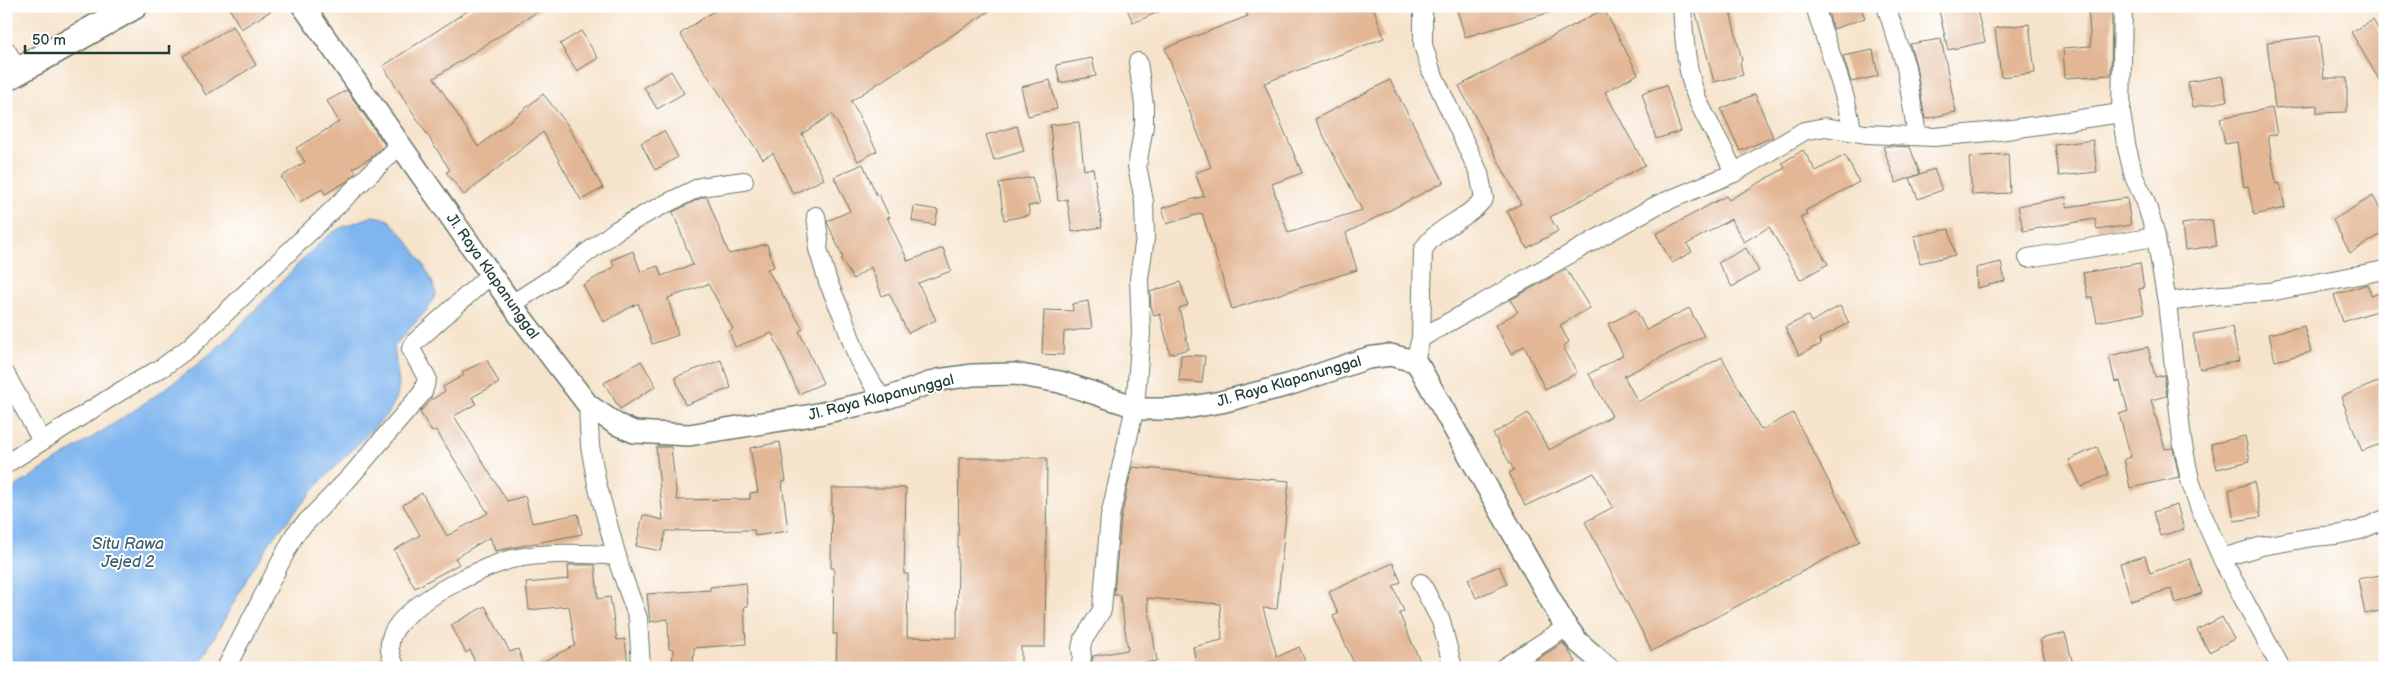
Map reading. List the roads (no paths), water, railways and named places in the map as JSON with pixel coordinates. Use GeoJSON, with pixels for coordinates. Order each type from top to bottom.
{"type":"FeatureCollection","features":[{"type":"Feature","properties":{"kind":"main road"},"geometry":{"type":"LineString","coordinates":[[10,66],[134,6]]}},
{"type":"Feature","properties":{"kind":"street","name":"Jl. Raya Klapanunggal"},"geometry":{"type":"LineString","coordinates":[[304,6],[512,304],[588,405],[616,424],[634,432],[689,436],[813,415],[882,400],[938,380],[973,375],[1014,374],[1060,382],[1136,407],[1180,409],[1221,402],[1288,385],[1368,358],[1390,355],[1415,361]]}},
{"type":"Feature","properties":{"kind":"street"},"geometry":{"type":"LineString","coordinates":[[1423,6],[1424,45],[1431,70],[1479,174],[1484,198],[1477,209],[1437,235],[1428,242],[1424,250],[1421,338],[1415,361],[1567,627],[1578,642],[1608,668]]}},
{"type":"Feature","properties":{"kind":"street"},"geometry":{"type":"LineString","coordinates":[[1682,6],[1689,63],[1698,100],[1726,152],[1734,173]]}},
{"type":"Feature","properties":{"kind":"street"},"geometry":{"type":"LineString","coordinates":[[1815,6],[1830,56],[1847,99],[1852,130]]}},
{"type":"Feature","properties":{"kind":"street"},"geometry":{"type":"LineString","coordinates":[[1886,6],[1906,67],[1917,136]]}},
{"type":"Feature","properties":{"kind":"street"},"geometry":{"type":"LineString","coordinates":[[2123,6],[2121,113],[2134,178],[2146,200],[2155,237],[2167,302],[2182,440],[2190,480],[2200,509],[2222,558],[2281,668]]}},
{"type":"Feature","properties":{"kind":"street"},"geometry":{"type":"LineString","coordinates":[[1080,668],[1082,657],[1080,648],[1083,640],[1097,620],[1104,602],[1110,516],[1136,407],[1141,333],[1139,278],[1145,238],[1144,201],[1137,166],[1144,126],[1144,104],[1138,62]]}},
{"type":"Feature","properties":{"kind":"street"},"geometry":{"type":"LineString","coordinates":[[1421,338],[1657,205],[1734,173],[1804,131],[1824,127],[1852,130],[1866,134],[1960,135],[2121,113]]}},
{"type":"Feature","properties":{"kind":"street"},"geometry":{"type":"LineString","coordinates":[[6,464],[163,367],[190,346],[401,144]]}},
{"type":"Feature","properties":{"kind":"street"},"geometry":{"type":"LineString","coordinates":[[512,304],[564,271],[617,230],[651,210],[700,187],[744,181]]}},
{"type":"Feature","properties":{"kind":"street"},"geometry":{"type":"LineString","coordinates":[[816,216],[819,240],[818,249],[828,282],[858,359],[882,400]]}},
{"type":"Feature","properties":{"kind":"street"},"geometry":{"type":"LineString","coordinates":[[2028,258],[2155,237]]}},
{"type":"Feature","properties":{"kind":"street"},"geometry":{"type":"LineString","coordinates":[[2167,302],[2209,296],[2269,292],[2385,270]]}},
{"type":"Feature","properties":{"kind":"street"},"geometry":{"type":"LineString","coordinates":[[226,668],[294,534],[350,477],[423,392],[428,378],[411,349],[414,343],[491,274]]}},
{"type":"Feature","properties":{"kind":"street"},"geometry":{"type":"LineString","coordinates":[[6,375],[42,441]]}},
{"type":"Feature","properties":{"kind":"street"},"geometry":{"type":"LineString","coordinates":[[588,405],[590,446],[597,484],[617,556],[638,618],[642,668]]}},
{"type":"Feature","properties":{"kind":"street"},"geometry":{"type":"LineString","coordinates":[[2222,558],[2262,546],[2352,532],[2385,519]]}},
{"type":"Feature","properties":{"kind":"street"},"geometry":{"type":"LineString","coordinates":[[396,668],[389,647],[395,628],[439,592],[470,575],[515,559],[543,554],[574,552],[617,556]]}},
{"type":"Feature","properties":{"kind":"street"},"geometry":{"type":"LineString","coordinates":[[1421,583],[1441,621],[1453,668]]}},
{"type":"Feature","properties":{"kind":"street"},"geometry":{"type":"LineString","coordinates":[[1503,668],[1567,627]]}},
{"type":"Feature","properties":{"kind":"water","name":"Situ Rawa Jejed 2"},"geometry":{"type":"Polygon","coordinates":[[[373,216],[386,219],[402,234],[424,265],[436,294],[427,310],[394,346],[399,384],[397,397],[388,414],[322,480],[270,542],[249,575],[197,668],[6,668],[6,493],[132,412],[181,377],[236,330],[325,238],[340,228],[373,216]]]}}]}
